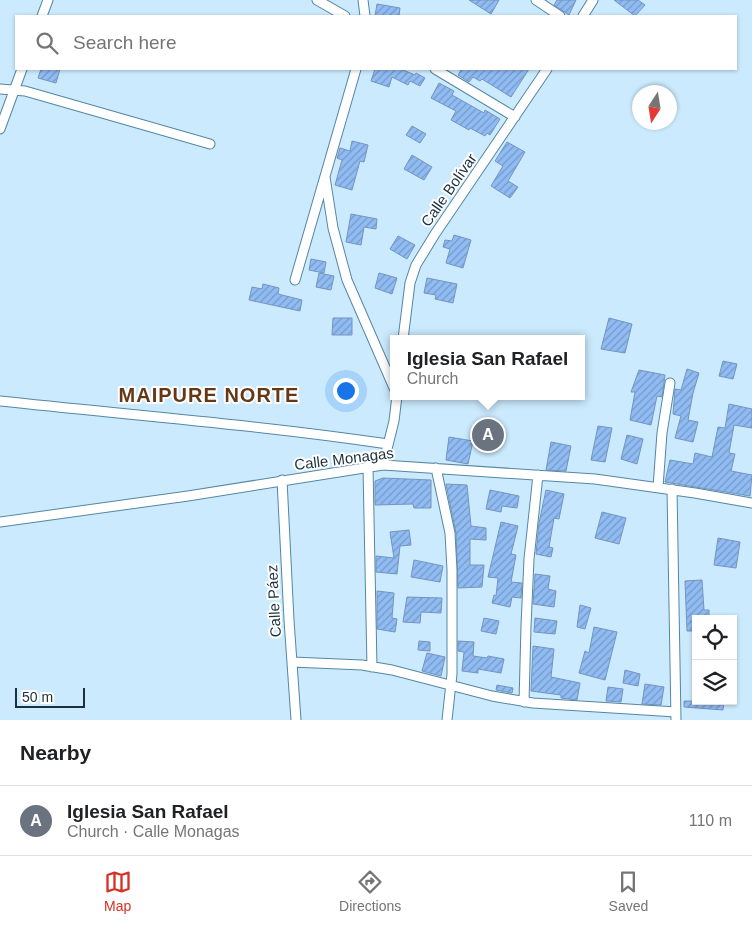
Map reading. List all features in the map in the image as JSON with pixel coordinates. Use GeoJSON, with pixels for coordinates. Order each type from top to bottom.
{"type":"FeatureCollection","features":[{"type":"Feature","properties":{"kind":"street"},"geometry":{"type":"LineString","coordinates":[[42,15],[48,0]]}},
{"type":"Feature","properties":{"kind":"street"},"geometry":{"type":"LineString","coordinates":[[316,0],[343,15]]}},
{"type":"Feature","properties":{"kind":"street"},"geometry":{"type":"LineString","coordinates":[[363,0],[366,15]]}},
{"type":"Feature","properties":{"kind":"street"},"geometry":{"type":"LineString","coordinates":[[536,0],[558,15]]}},
{"type":"Feature","properties":{"kind":"street"},"geometry":{"type":"LineString","coordinates":[[583,15],[593,0]]}},
{"type":"Feature","properties":{"kind":"street"},"geometry":{"type":"LineString","coordinates":[[0,129],[22,70]]}},
{"type":"Feature","properties":{"kind":"street"},"geometry":{"type":"LineString","coordinates":[[295,280],[356,70]]}},
{"type":"Feature","properties":{"kind":"street"},"geometry":{"type":"LineString","coordinates":[[437,70],[515,117]]}},
{"type":"Feature","properties":{"kind":"street","name":"Calle Bolívar"},"geometry":{"type":"LineString","coordinates":[[404,335],[410,283],[416,265],[435,234],[547,70]]}},
{"type":"Feature","properties":{"kind":"street"},"geometry":{"type":"LineString","coordinates":[[0,89],[24,91],[210,144]]}},
{"type":"Feature","properties":{"kind":"street"},"geometry":{"type":"LineString","coordinates":[[325,177],[332,228],[347,280],[390,379]]}},
{"type":"Feature","properties":{"kind":"street"},"geometry":{"type":"LineString","coordinates":[[658,487],[662,433],[670,383]]}},
{"type":"Feature","properties":{"kind":"street"},"geometry":{"type":"LineString","coordinates":[[383,465],[394,421],[397,400]]}},
{"type":"Feature","properties":{"kind":"street"},"geometry":{"type":"LineString","coordinates":[[0,401],[315,433],[388,444]]}},
{"type":"Feature","properties":{"kind":"street","name":"Calle Monagas"},"geometry":{"type":"LineString","coordinates":[[0,522],[188,496],[383,465],[595,479],[672,489],[752,503]]}},
{"type":"Feature","properties":{"kind":"street"},"geometry":{"type":"LineString","coordinates":[[368,466],[372,666]]}},
{"type":"Feature","properties":{"kind":"street"},"geometry":{"type":"LineString","coordinates":[[436,468],[450,533],[453,607],[451,685],[447,720]]}},
{"type":"Feature","properties":{"kind":"street"},"geometry":{"type":"LineString","coordinates":[[524,702],[529,569],[538,475]]}},
{"type":"Feature","properties":{"kind":"street","name":"Calle Páez"},"geometry":{"type":"LineString","coordinates":[[282,480],[296,720]]}},
{"type":"Feature","properties":{"kind":"street"},"geometry":{"type":"LineString","coordinates":[[292,662],[372,666],[492,696],[524,702],[676,716],[672,489]]}},
{"type":"Feature","properties":{"kind":"building"},"geometry":{"type":"Polygon","coordinates":[[[469,0],[499,0],[491,14],[469,0]]]}},
{"type":"Feature","properties":{"kind":"building"},"geometry":{"type":"Polygon","coordinates":[[[557,0],[576,0],[569,15],[554,5],[557,0]]]}},
{"type":"Feature","properties":{"kind":"building"},"geometry":{"type":"Polygon","coordinates":[[[614,0],[638,0],[645,5],[634,15],[614,0]]]}},
{"type":"Feature","properties":{"kind":"building"},"geometry":{"type":"Polygon","coordinates":[[[377,4],[400,8],[399,15],[375,15],[377,4]]]}},
{"type":"Feature","properties":{"kind":"building"},"geometry":{"type":"Polygon","coordinates":[[[41,70],[60,70],[56,83],[38,78],[41,70]]]}},
{"type":"Feature","properties":{"kind":"building"},"geometry":{"type":"Polygon","coordinates":[[[375,70],[403,70],[415,75],[416,73],[425,78],[420,86],[410,81],[408,85],[392,77],[389,87],[371,81],[375,70]]]}},
{"type":"Feature","properties":{"kind":"building"},"geometry":{"type":"Polygon","coordinates":[[[461,70],[528,70],[511,97],[482,79],[480,81],[473,77],[469,82],[458,75],[461,70]]]}},
{"type":"Feature","properties":{"kind":"building"},"geometry":{"type":"Polygon","coordinates":[[[439,83],[454,91],[452,95],[484,113],[485,110],[500,119],[490,135],[487,133],[485,136],[470,128],[469,130],[451,120],[456,111],[431,98],[439,83]]]}},
{"type":"Feature","properties":{"kind":"building"},"geometry":{"type":"Polygon","coordinates":[[[412,126],[426,134],[420,143],[406,135],[412,126]]]}},
{"type":"Feature","properties":{"kind":"building"},"geometry":{"type":"Polygon","coordinates":[[[352,141],[368,145],[364,162],[360,161],[352,190],[335,185],[342,160],[337,158],[340,148],[350,151],[352,141]]]}},
{"type":"Feature","properties":{"kind":"building"},"geometry":{"type":"Polygon","coordinates":[[[507,142],[525,152],[508,181],[518,187],[510,198],[491,186],[503,166],[495,161],[507,142]]]}},
{"type":"Feature","properties":{"kind":"building"},"geometry":{"type":"Polygon","coordinates":[[[412,155],[432,167],[424,180],[404,169],[412,155]]]}},
{"type":"Feature","properties":{"kind":"building"},"geometry":{"type":"Polygon","coordinates":[[[351,214],[377,219],[376,229],[364,227],[361,245],[346,242],[351,214]]]}},
{"type":"Feature","properties":{"kind":"building"},"geometry":{"type":"Polygon","coordinates":[[[454,235],[471,240],[463,268],[446,263],[450,249],[443,247],[445,240],[452,241],[454,235]]]}},
{"type":"Feature","properties":{"kind":"building"},"geometry":{"type":"Polygon","coordinates":[[[398,236],[415,245],[407,259],[390,249],[398,236]]]}},
{"type":"Feature","properties":{"kind":"building"},"geometry":{"type":"Polygon","coordinates":[[[311,259],[326,262],[324,273],[309,270],[311,259]]]}},
{"type":"Feature","properties":{"kind":"building"},"geometry":{"type":"Polygon","coordinates":[[[319,273],[334,276],[331,290],[316,287],[319,273]]]}},
{"type":"Feature","properties":{"kind":"building"},"geometry":{"type":"Polygon","coordinates":[[[379,273],[397,278],[392,294],[375,288],[379,273]]]}},
{"type":"Feature","properties":{"kind":"building"},"geometry":{"type":"Polygon","coordinates":[[[427,278],[457,284],[453,303],[435,299],[436,295],[424,293],[427,278]]]}},
{"type":"Feature","properties":{"kind":"building"},"geometry":{"type":"Polygon","coordinates":[[[263,284],[279,288],[278,294],[302,300],[300,311],[249,300],[252,287],[262,289],[263,284]]]}},
{"type":"Feature","properties":{"kind":"building"},"geometry":{"type":"Polygon","coordinates":[[[333,318],[352,318],[352,335],[332,335],[333,318]]]}},
{"type":"Feature","properties":{"kind":"building"},"geometry":{"type":"Polygon","coordinates":[[[609,318],[632,324],[625,353],[601,349],[609,318]]]}},
{"type":"Feature","properties":{"kind":"building"},"geometry":{"type":"Polygon","coordinates":[[[723,361],[737,364],[733,379],[719,376],[723,361]]]}},
{"type":"Feature","properties":{"kind":"building"},"geometry":{"type":"Polygon","coordinates":[[[687,369],[699,373],[688,420],[698,422],[693,442],[675,438],[681,416],[673,414],[675,389],[681,390],[687,369]]]}},
{"type":"Feature","properties":{"kind":"building"},"geometry":{"type":"Polygon","coordinates":[[[639,370],[665,375],[662,397],[657,396],[651,425],[630,420],[635,392],[631,392],[639,370]]]}},
{"type":"Feature","properties":{"kind":"building"},"geometry":{"type":"Polygon","coordinates":[[[729,404],[752,409],[752,428],[734,425],[729,453],[735,454],[731,471],[752,475],[750,496],[665,482],[670,460],[693,464],[695,453],[712,457],[718,427],[725,428],[729,404]]]}},
{"type":"Feature","properties":{"kind":"building"},"geometry":{"type":"Polygon","coordinates":[[[483,423],[496,426],[492,447],[479,444],[483,423]]]}},
{"type":"Feature","properties":{"kind":"building"},"geometry":{"type":"Polygon","coordinates":[[[598,426],[612,428],[605,462],[591,460],[598,426]]]}},
{"type":"Feature","properties":{"kind":"building"},"geometry":{"type":"Polygon","coordinates":[[[627,435],[643,439],[637,464],[621,459],[627,435]]]}},
{"type":"Feature","properties":{"kind":"building"},"geometry":{"type":"Polygon","coordinates":[[[449,437],[473,441],[468,464],[446,460],[449,437]]]}},
{"type":"Feature","properties":{"kind":"building"},"geometry":{"type":"Polygon","coordinates":[[[551,442],[571,446],[566,471],[546,470],[551,442]]]}},
{"type":"Feature","properties":{"kind":"building"},"geometry":{"type":"Polygon","coordinates":[[[383,478],[431,480],[431,508],[414,508],[413,504],[375,505],[375,481],[383,478]]]}},
{"type":"Feature","properties":{"kind":"building"},"geometry":{"type":"Polygon","coordinates":[[[446,484],[467,485],[471,526],[486,528],[486,540],[470,539],[470,565],[484,565],[482,587],[458,588],[456,533],[446,484]]]}},
{"type":"Feature","properties":{"kind":"building"},"geometry":{"type":"Polygon","coordinates":[[[490,490],[519,496],[517,508],[502,506],[501,512],[486,509],[490,490]]]}},
{"type":"Feature","properties":{"kind":"building"},"geometry":{"type":"Polygon","coordinates":[[[546,490],[564,494],[559,519],[554,518],[549,547],[553,548],[551,557],[536,554],[539,523],[546,490]]]}},
{"type":"Feature","properties":{"kind":"building"},"geometry":{"type":"Polygon","coordinates":[[[602,512],[626,518],[619,544],[595,538],[602,512]]]}},
{"type":"Feature","properties":{"kind":"building"},"geometry":{"type":"Polygon","coordinates":[[[501,522],[518,526],[511,554],[516,555],[511,582],[522,583],[521,598],[512,597],[510,607],[492,603],[494,595],[496,596],[498,578],[488,577],[501,522]]]}},
{"type":"Feature","properties":{"kind":"building"},"geometry":{"type":"Polygon","coordinates":[[[409,530],[411,545],[400,546],[397,574],[376,572],[376,556],[394,558],[390,532],[409,530]]]}},
{"type":"Feature","properties":{"kind":"building"},"geometry":{"type":"Polygon","coordinates":[[[718,538],[740,542],[736,568],[714,565],[718,538]]]}},
{"type":"Feature","properties":{"kind":"building"},"geometry":{"type":"Polygon","coordinates":[[[414,560],[443,566],[440,582],[411,577],[414,560]]]}},
{"type":"Feature","properties":{"kind":"building"},"geometry":{"type":"Polygon","coordinates":[[[535,574],[550,576],[548,589],[556,591],[554,607],[533,604],[535,574]]]}},
{"type":"Feature","properties":{"kind":"building"},"geometry":{"type":"Polygon","coordinates":[[[702,580],[704,610],[709,610],[709,615],[692,615],[692,631],[687,631],[685,581],[702,580]]]}},
{"type":"Feature","properties":{"kind":"building"},"geometry":{"type":"Polygon","coordinates":[[[377,591],[394,593],[392,618],[397,619],[395,632],[377,629],[377,591]]]}},
{"type":"Feature","properties":{"kind":"building"},"geometry":{"type":"Polygon","coordinates":[[[407,597],[442,598],[441,613],[421,612],[420,623],[403,622],[407,597]]]}},
{"type":"Feature","properties":{"kind":"building"},"geometry":{"type":"Polygon","coordinates":[[[580,605],[591,608],[585,629],[577,627],[580,605]]]}},
{"type":"Feature","properties":{"kind":"building"},"geometry":{"type":"Polygon","coordinates":[[[484,618],[499,621],[496,634],[481,631],[484,618]]]}},
{"type":"Feature","properties":{"kind":"building"},"geometry":{"type":"Polygon","coordinates":[[[535,618],[557,621],[555,634],[534,632],[535,618]]]}},
{"type":"Feature","properties":{"kind":"building"},"geometry":{"type":"Polygon","coordinates":[[[594,627],[617,632],[605,680],[579,673],[585,651],[589,653],[594,627]]]}},
{"type":"Feature","properties":{"kind":"building"},"geometry":{"type":"Polygon","coordinates":[[[419,641],[430,642],[430,651],[418,650],[419,641]]]}},
{"type":"Feature","properties":{"kind":"building"},"geometry":{"type":"Polygon","coordinates":[[[458,641],[474,642],[473,656],[504,659],[501,673],[478,669],[478,673],[462,671],[464,652],[458,651],[458,641]]]}},
{"type":"Feature","properties":{"kind":"building"},"geometry":{"type":"Polygon","coordinates":[[[533,646],[554,649],[551,677],[580,683],[577,700],[561,698],[561,695],[531,691],[533,646]]]}},
{"type":"Feature","properties":{"kind":"building"},"geometry":{"type":"Polygon","coordinates":[[[427,653],[445,657],[441,676],[422,671],[427,653]]]}},
{"type":"Feature","properties":{"kind":"building"},"geometry":{"type":"Polygon","coordinates":[[[625,670],[640,674],[638,686],[623,683],[625,670]]]}},
{"type":"Feature","properties":{"kind":"building"},"geometry":{"type":"Polygon","coordinates":[[[645,684],[664,687],[661,705],[642,704],[645,684]]]}},
{"type":"Feature","properties":{"kind":"building"},"geometry":{"type":"Polygon","coordinates":[[[497,685],[513,688],[512,693],[496,690],[497,685]]]}},
{"type":"Feature","properties":{"kind":"building"},"geometry":{"type":"Polygon","coordinates":[[[608,687],[623,689],[621,702],[606,701],[608,687]]]}},
{"type":"Feature","properties":{"kind":"building"},"geometry":{"type":"Polygon","coordinates":[[[684,701],[692,701],[692,705],[724,705],[723,710],[684,707],[684,701]]]}},
{"type":"Feature","properties":{"kind":"place","name":"Iglesia San Rafael"},"geometry":{"type":"Point","coordinates":[488,435]}},
{"type":"Feature","properties":{"kind":"district","name":"MAIPURE NORTE"},"geometry":{"type":"Point","coordinates":[209,395]}}]}
